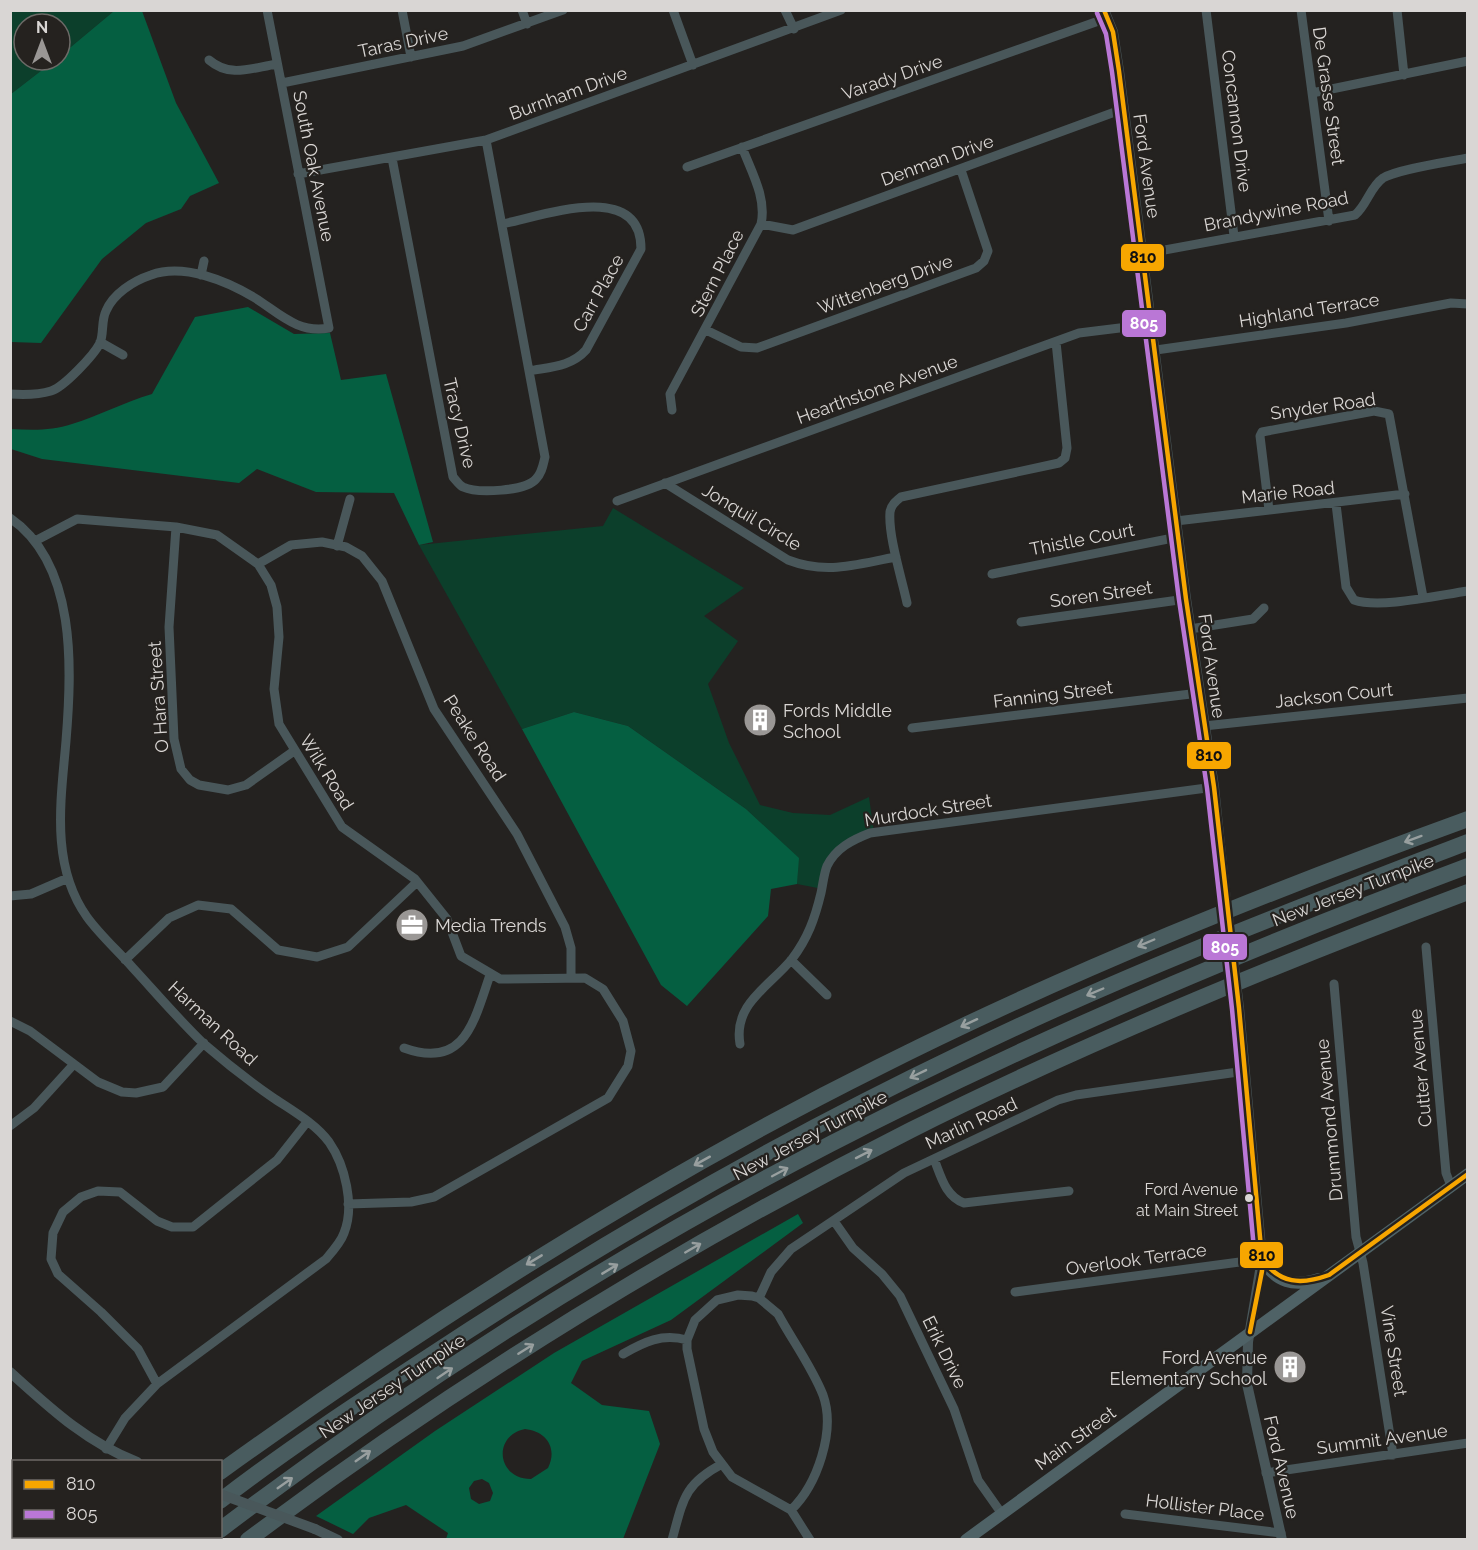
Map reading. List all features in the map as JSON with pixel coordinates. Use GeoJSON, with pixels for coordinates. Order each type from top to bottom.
{"type":"FeatureCollection","features":[{"type":"Feature","properties":{"kind":"highway","name":"New Jersey Turnpike"},"geometry":{"type":"LineString","coordinates":[[222,1471],[364,1371],[523,1267],[682,1172],[805,1105],[954,1030],[1140,946],[1467,819]]}},
{"type":"Feature","properties":{"kind":"highway","name":"New Jersey Turnpike"},"geometry":{"type":"LineString","coordinates":[[222,1500],[377,1390],[535,1287],[691,1195],[820,1124],[964,1052],[1085,996],[1272,918],[1467,842]]}},
{"type":"Feature","properties":{"kind":"highway","name":"New Jersey Turnpike"},"geometry":{"type":"LineString","coordinates":[[222,1529],[389,1410],[525,1321],[701,1216],[836,1142],[1060,1033],[1270,944],[1467,866]]}},
{"type":"Feature","properties":{"kind":"highway"},"geometry":{"type":"LineString","coordinates":[[248,1539],[402,1430],[556,1330],[692,1248],[847,1163],[986,1094],[1118,1033],[1467,892]]}},
{"type":"Feature","properties":{"kind":"main road","name":"Main Street"},"geometry":{"type":"LineString","coordinates":[[966,1539],[1467,1174]]}},
{"type":"Feature","properties":{"kind":"main road"},"geometry":{"type":"LineString","coordinates":[[1262,1259],[1273,1274],[1286,1282],[1304,1283],[1329,1275]]}},
{"type":"Feature","properties":{"kind":"street","name":"South Oak Avenue"},"geometry":{"type":"LineString","coordinates":[[201,274],[254,297],[298,326],[320,330],[329,328],[267,10]]}},
{"type":"Feature","properties":{"kind":"street"},"geometry":{"type":"LineString","coordinates":[[402,10],[411,57]]}},
{"type":"Feature","properties":{"kind":"street"},"geometry":{"type":"LineString","coordinates":[[522,10],[527,24]]}},
{"type":"Feature","properties":{"kind":"street","name":"Taras Drive"},"geometry":{"type":"LineString","coordinates":[[282,83],[463,46],[563,10]]}},
{"type":"Feature","properties":{"kind":"street"},"geometry":{"type":"LineString","coordinates":[[673,10],[693,65]]}},
{"type":"Feature","properties":{"kind":"street"},"geometry":{"type":"LineString","coordinates":[[785,10],[794,29]]}},
{"type":"Feature","properties":{"kind":"street","name":"Burnham Drive"},"geometry":{"type":"LineString","coordinates":[[298,174],[486,140],[841,10]]}},
{"type":"Feature","properties":{"kind":"street","name":"Concannon Drive"},"geometry":{"type":"LineString","coordinates":[[1206,10],[1234,236]]}},
{"type":"Feature","properties":{"kind":"street","name":"De Grasse Street"},"geometry":{"type":"LineString","coordinates":[[1301,10],[1329,221]]}},
{"type":"Feature","properties":{"kind":"street"},"geometry":{"type":"LineString","coordinates":[[1396,10],[1404,75]]}},
{"type":"Feature","properties":{"kind":"street","name":"Ford Avenue"},"geometry":{"type":"LineString","coordinates":[[1106,14],[1113,32],[1190,629],[1214,787],[1239,1008],[1262,1259],[1250,1332],[1248,1393],[1281,1536]]}},
{"type":"Feature","properties":{"kind":"street","name":"Varady Drive"},"geometry":{"type":"LineString","coordinates":[[687,167],[1106,14]]}},
{"type":"Feature","properties":{"kind":"street"},"geometry":{"type":"LineString","coordinates":[[209,60],[219,69],[232,71],[277,64]]}},
{"type":"Feature","properties":{"kind":"street"},"geometry":{"type":"LineString","coordinates":[[1312,93],[1467,61]]}},
{"type":"Feature","properties":{"kind":"street","name":"Denman Drive"},"geometry":{"type":"LineString","coordinates":[[761,224],[793,230],[1123,109]]}},
{"type":"Feature","properties":{"kind":"street","name":"Tracy Drive"},"geometry":{"type":"LineString","coordinates":[[392,158],[448,465],[453,477],[461,486],[491,490],[525,487],[536,480],[543,469],[545,457],[486,140]]}},
{"type":"Feature","properties":{"kind":"street","name":"Stern Place"},"geometry":{"type":"LineString","coordinates":[[672,410],[670,394],[761,224],[763,213],[759,192],[742,147]]}},
{"type":"Feature","properties":{"kind":"street","name":"Brandywine Road"},"geometry":{"type":"LineString","coordinates":[[1143,254],[1355,215],[1364,208],[1374,187],[1385,177],[1467,158]]}},
{"type":"Feature","properties":{"kind":"street","name":"Wittenberg Drive"},"geometry":{"type":"LineString","coordinates":[[706,330],[741,347],[757,348],[976,268],[984,261],[988,251],[961,170]]}},
{"type":"Feature","properties":{"kind":"street","name":"Carr Place"},"geometry":{"type":"LineString","coordinates":[[502,224],[600,205],[633,219],[641,233],[641,249],[586,350],[578,359],[567,364],[529,371]]}},
{"type":"Feature","properties":{"kind":"street"},"geometry":{"type":"LineString","coordinates":[[10,394],[33,395],[54,390],[81,366],[100,342],[105,311],[123,289],[152,274],[181,270],[201,274],[204,261]]}},
{"type":"Feature","properties":{"kind":"street","name":"Highland Terrace"},"geometry":{"type":"LineString","coordinates":[[1155,350],[1346,323],[1451,303],[1467,304]]}},
{"type":"Feature","properties":{"kind":"street","name":"Hearthstone Avenue"},"geometry":{"type":"LineString","coordinates":[[616,501],[1079,333],[1152,324]]}},
{"type":"Feature","properties":{"kind":"street"},"geometry":{"type":"LineString","coordinates":[[100,342],[123,355]]}},
{"type":"Feature","properties":{"kind":"street"},"geometry":{"type":"LineString","coordinates":[[907,603],[890,512],[893,504],[901,497],[1059,463],[1065,458],[1067,448],[1056,342]]}},
{"type":"Feature","properties":{"kind":"street","name":"Snyder Road"},"geometry":{"type":"LineString","coordinates":[[1269,510],[1260,436],[1262,432],[1374,411],[1389,414],[1423,597]]}},
{"type":"Feature","properties":{"kind":"street","name":"Jonquil Circle"},"geometry":{"type":"LineString","coordinates":[[665,483],[788,560],[806,567],[832,570],[897,557]]}},
{"type":"Feature","properties":{"kind":"street","name":"Marie Road"},"geometry":{"type":"LineString","coordinates":[[1176,522],[1404,494]]}},
{"type":"Feature","properties":{"kind":"street"},"geometry":{"type":"LineString","coordinates":[[337,546],[350,499]]}},
{"type":"Feature","properties":{"kind":"street"},"geometry":{"type":"LineString","coordinates":[[1336,504],[1346,587],[1354,600],[1363,603],[1382,603],[1467,591]]}},
{"type":"Feature","properties":{"kind":"street","name":"Harman Road"},"geometry":{"type":"LineString","coordinates":[[10,518],[35,541],[53,572],[65,613],[67,729],[60,820],[63,857],[68,878],[87,917],[204,1043],[253,1084],[307,1122],[328,1142],[342,1167],[348,1204],[344,1234],[326,1259],[157,1384],[125,1418],[106,1449]]}},
{"type":"Feature","properties":{"kind":"street","name":"Wilk Road"},"geometry":{"type":"LineString","coordinates":[[35,541],[77,519],[176,527],[216,535],[258,564],[271,585],[277,607],[279,637],[274,689],[279,724],[342,827],[417,882],[447,919],[461,956],[500,979],[572,976],[585,978],[599,986],[623,1021],[631,1051],[628,1066],[608,1098],[434,1197],[411,1202],[348,1204]]}},
{"type":"Feature","properties":{"kind":"street","name":"O Hara Street"},"geometry":{"type":"LineString","coordinates":[[176,527],[169,627],[174,739],[181,769],[199,785],[228,790],[246,785],[294,751]]}},
{"type":"Feature","properties":{"kind":"street","name":"Thistle Court"},"geometry":{"type":"LineString","coordinates":[[992,574],[1178,537]]}},
{"type":"Feature","properties":{"kind":"street","name":"Peake Road"},"geometry":{"type":"LineString","coordinates":[[258,564],[291,545],[304,542],[337,546],[362,556],[382,581],[434,709],[517,834],[565,927],[571,948],[572,976]]}},
{"type":"Feature","properties":{"kind":"street","name":"Soren Street"},"geometry":{"type":"LineString","coordinates":[[1022,622],[1186,599]]}},
{"type":"Feature","properties":{"kind":"street"},"geometry":{"type":"LineString","coordinates":[[1190,629],[1253,619],[1264,608]]}},
{"type":"Feature","properties":{"kind":"street","name":"Fanning Street"},"geometry":{"type":"LineString","coordinates":[[912,728],[1199,693]]}},
{"type":"Feature","properties":{"kind":"street","name":"Jackson Court"},"geometry":{"type":"LineString","coordinates":[[1204,726],[1467,698]]}},
{"type":"Feature","properties":{"kind":"street","name":"Murdock Street"},"geometry":{"type":"LineString","coordinates":[[740,1044],[738,1032],[741,1014],[791,960],[810,933],[827,867],[839,850],[854,839],[870,833],[1214,787]]}},
{"type":"Feature","properties":{"kind":"street"},"geometry":{"type":"LineString","coordinates":[[10,896],[31,894],[68,878]]}},
{"type":"Feature","properties":{"kind":"street"},"geometry":{"type":"LineString","coordinates":[[125,960],[170,918],[198,905],[231,909],[278,950],[317,957],[348,946],[417,882]]}},
{"type":"Feature","properties":{"kind":"street","name":"Cutter Avenue"},"geometry":{"type":"LineString","coordinates":[[1426,946],[1446,1173],[1451,1186]]}},
{"type":"Feature","properties":{"kind":"street"},"geometry":{"type":"LineString","coordinates":[[791,960],[827,995]]}},
{"type":"Feature","properties":{"kind":"street"},"geometry":{"type":"LineString","coordinates":[[404,1048],[423,1055],[444,1053],[458,1043],[471,1029],[490,975]]}},
{"type":"Feature","properties":{"kind":"street","name":"Drummond Avenue"},"geometry":{"type":"LineString","coordinates":[[1334,984],[1356,1238],[1360,1252]]}},
{"type":"Feature","properties":{"kind":"street"},"geometry":{"type":"LineString","coordinates":[[10,1021],[30,1031],[98,1082],[122,1092],[136,1093],[163,1087],[204,1043]]}},
{"type":"Feature","properties":{"kind":"street"},"geometry":{"type":"LineString","coordinates":[[10,1126],[34,1108],[74,1064]]}},
{"type":"Feature","properties":{"kind":"street","name":"Marlin Road"},"geometry":{"type":"LineString","coordinates":[[759,1298],[779,1260],[904,1173],[1058,1100],[1076,1095],[1245,1071]]}},
{"type":"Feature","properties":{"kind":"street"},"geometry":{"type":"LineString","coordinates":[[157,1384],[138,1349],[101,1311],[58,1274],[51,1259],[53,1233],[63,1212],[81,1197],[98,1191],[120,1192],[157,1221],[172,1227],[193,1227],[277,1160],[307,1122]]}},
{"type":"Feature","properties":{"kind":"street"},"geometry":{"type":"LineString","coordinates":[[934,1159],[946,1189],[956,1200],[964,1203],[1069,1191]]}},
{"type":"Feature","properties":{"kind":"street","name":"Erik Drive"},"geometry":{"type":"LineString","coordinates":[[834,1221],[853,1248],[882,1274],[900,1296],[954,1409],[978,1480],[1002,1514]]}},
{"type":"Feature","properties":{"kind":"street","name":"Vine Street"},"geometry":{"type":"LineString","coordinates":[[1360,1252],[1393,1455]]}},
{"type":"Feature","properties":{"kind":"street","name":"Overlook Terrace"},"geometry":{"type":"LineString","coordinates":[[1015,1292],[1262,1259]]}},
{"type":"Feature","properties":{"kind":"street"},"geometry":{"type":"LineString","coordinates":[[791,1510],[805,1496],[815,1477],[826,1422],[823,1396],[778,1314],[759,1298],[738,1295],[717,1300],[695,1320],[687,1340],[704,1429],[713,1452],[732,1477],[791,1510],[810,1539]]}},
{"type":"Feature","properties":{"kind":"street"},"geometry":{"type":"LineString","coordinates":[[623,1354],[645,1342],[663,1337],[687,1340]]}},
{"type":"Feature","properties":{"kind":"street"},"geometry":{"type":"LineString","coordinates":[[10,1372],[73,1427],[106,1449],[134,1460]]}},
{"type":"Feature","properties":{"kind":"street","name":"Summit Avenue"},"geometry":{"type":"LineString","coordinates":[[1266,1473],[1467,1443]]}},
{"type":"Feature","properties":{"kind":"street"},"geometry":{"type":"LineString","coordinates":[[672,1539],[687,1491],[700,1475],[722,1464]]}},
{"type":"Feature","properties":{"kind":"street"},"geometry":{"type":"LineString","coordinates":[[222,1495],[315,1529],[333,1538]]}},
{"type":"Feature","properties":{"kind":"street","name":"Hollister Place"},"geometry":{"type":"LineString","coordinates":[[1125,1514],[1281,1536]]}},
{"type":"Feature","properties":{"kind":"green space"},"geometry":{"type":"Polygon","coordinates":[[[11,11],[114,11],[72,46],[72,12],[12,12],[12,72],[39,72],[11,94],[11,11]]]}},
{"type":"Feature","properties":{"kind":"green space"},"geometry":{"type":"Polygon","coordinates":[[[114,11],[142,11],[176,103],[219,183],[190,196],[181,209],[146,223],[102,259],[41,343],[11,342],[11,94],[39,72],[72,72],[72,46],[114,11]]]}},
{"type":"Feature","properties":{"kind":"green space"},"geometry":{"type":"Polygon","coordinates":[[[248,307],[294,334],[330,333],[341,380],[386,374],[433,542],[419,545],[394,493],[316,492],[257,469],[239,483],[42,459],[11,449],[11,429],[57,428],[82,421],[152,394],[195,317],[248,307]]]}},
{"type":"Feature","properties":{"kind":"green space"},"geometry":{"type":"Polygon","coordinates":[[[613,508],[744,588],[704,616],[738,641],[708,684],[729,743],[760,805],[793,813],[830,815],[869,797],[874,833],[835,856],[823,889],[797,884],[798,858],[746,809],[628,726],[574,712],[522,729],[419,545],[603,526],[613,508]]]}},
{"type":"Feature","properties":{"kind":"green space"},"geometry":{"type":"Polygon","coordinates":[[[574,712],[628,726],[746,809],[799,858],[797,884],[771,889],[768,916],[687,1006],[661,985],[522,729],[574,712]]]}},
{"type":"Feature","properties":{"kind":"green space"},"geometry":{"type":"Polygon","coordinates":[[[798,1214],[803,1223],[671,1320],[582,1361],[571,1383],[602,1405],[649,1411],[660,1444],[623,1539],[446,1539],[448,1533],[406,1505],[369,1518],[353,1534],[316,1516],[435,1431],[554,1353],[798,1214]],[[525,1429],[514,1433],[507,1440],[503,1448],[503,1457],[505,1465],[511,1472],[531,1479],[548,1468],[552,1454],[551,1447],[544,1437],[525,1429]],[[482,1479],[474,1481],[469,1488],[471,1499],[479,1504],[490,1501],[493,1493],[489,1483],[482,1479]]]}},
{"type":"Feature","properties":{"kind":"transit line","name":"810"},"geometry":{"type":"LineString","coordinates":[[1104,10],[1113,32],[1119,71],[1186,599],[1214,787],[1239,1008],[1262,1259],[1276,1273],[1292,1280],[1309,1280],[1329,1275],[1468,1174]]}},
{"type":"Feature","properties":{"kind":"transit line","name":"805"},"geometry":{"type":"LineString","coordinates":[[1097,13],[1106,34],[1112,72],[1179,600],[1207,788],[1232,1009],[1255,1260]]}},
{"type":"Feature","properties":{"kind":"transit line","name":"810"},"geometry":{"type":"LineString","coordinates":[[1250,1332],[1262,1271],[1261,1245]]}},
{"type":"Feature","properties":{"kind":"place","name":"Fords Middle School"},"geometry":{"type":"Point","coordinates":[760,720]}},
{"type":"Feature","properties":{"kind":"place","name":"Media Trends"},"geometry":{"type":"Point","coordinates":[412,925]}},
{"type":"Feature","properties":{"kind":"place","name":"Ford Avenue at Main Street"},"geometry":{"type":"Point","coordinates":[1249,1198]}},
{"type":"Feature","properties":{"kind":"place","name":"Ford Avenue Elementary School"},"geometry":{"type":"Point","coordinates":[1290,1367]}}]}
